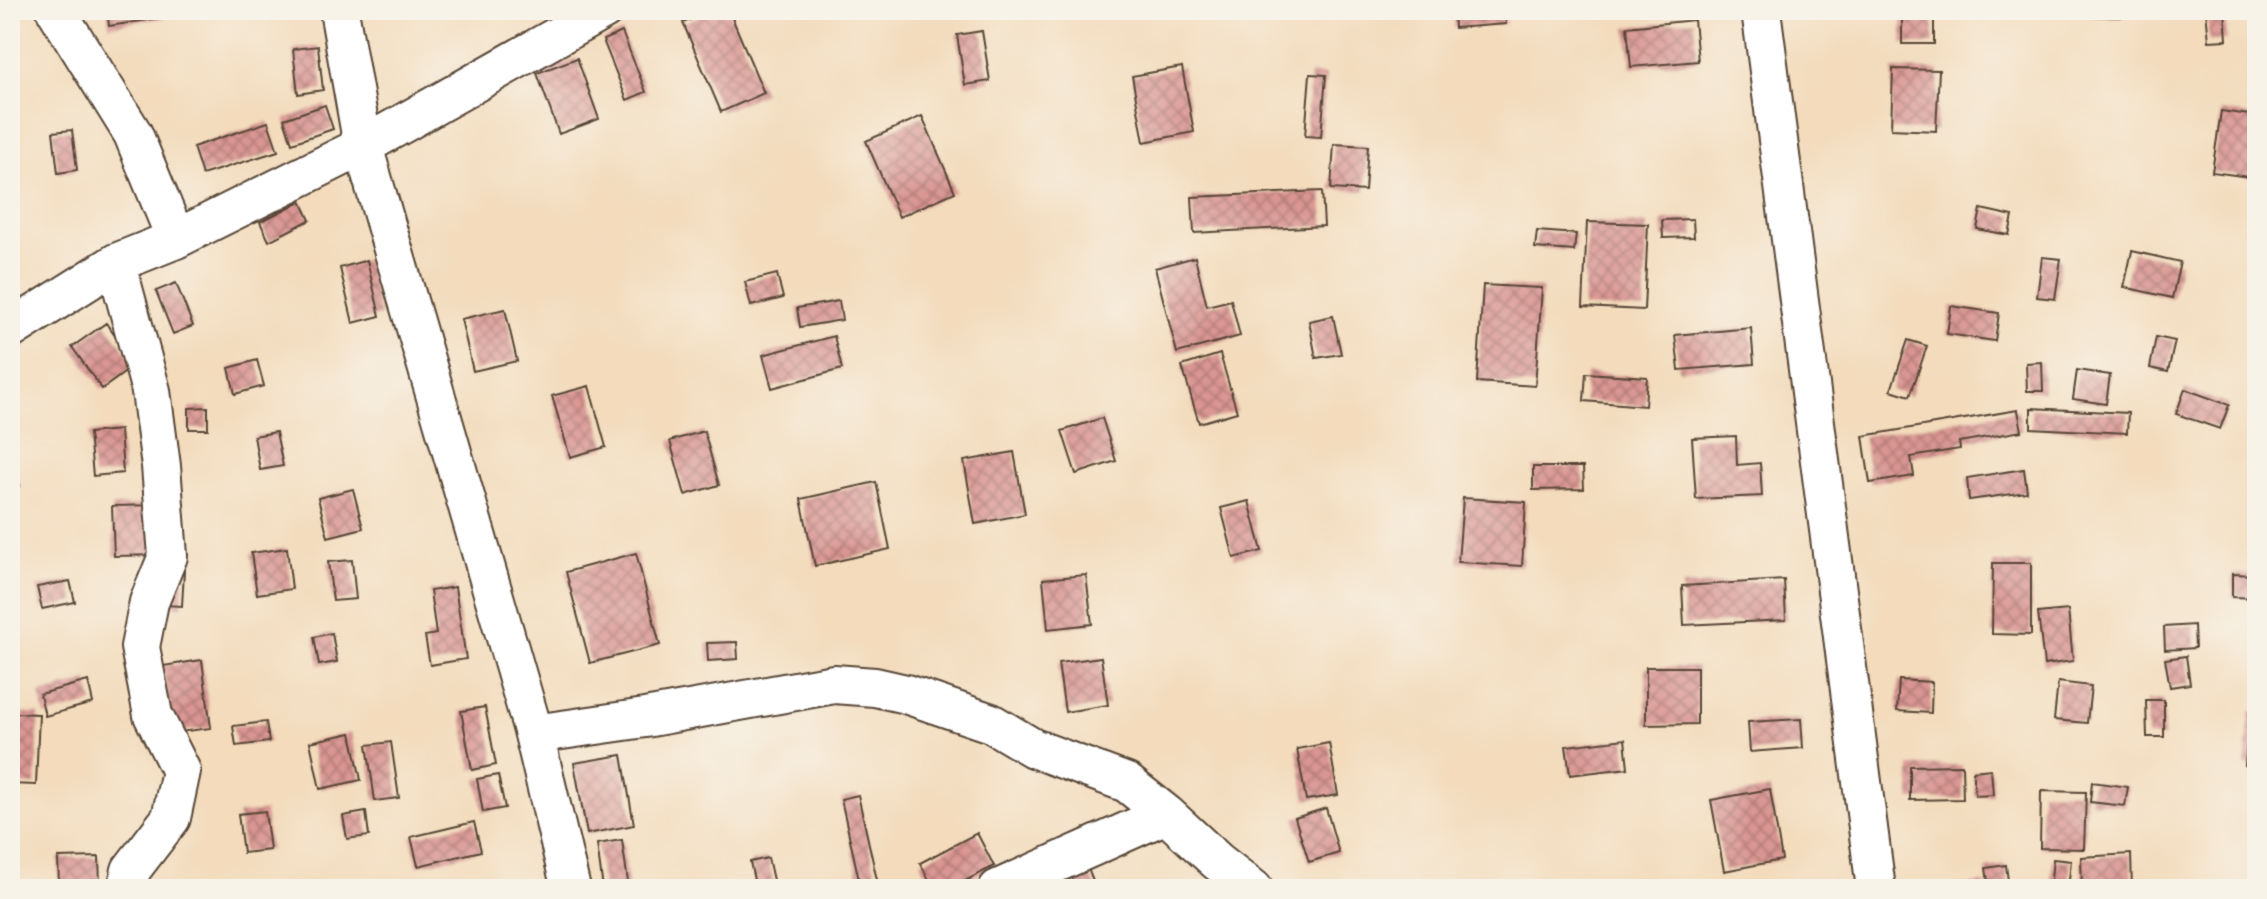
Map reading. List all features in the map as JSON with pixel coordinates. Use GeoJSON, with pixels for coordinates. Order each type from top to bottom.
{"type":"FeatureCollection","features":[{"type":"Feature","properties":{"kind":"street"},"geometry":{"type":"LineString","coordinates":[[56,10],[133,134],[176,239]]}},
{"type":"Feature","properties":{"kind":"street"},"geometry":{"type":"LineString","coordinates":[[339,10],[363,146],[534,734],[571,889]]}},
{"type":"Feature","properties":{"kind":"street"},"geometry":{"type":"LineString","coordinates":[[10,330],[116,263],[176,239],[363,146],[604,10]]}},
{"type":"Feature","properties":{"kind":"street"},"geometry":{"type":"LineString","coordinates":[[1761,10],[1876,889]]}},
{"type":"Feature","properties":{"kind":"street"},"geometry":{"type":"LineString","coordinates":[[116,263],[151,391],[168,556],[149,602],[140,647],[153,715],[181,771],[171,818],[131,870],[127,889]]}},
{"type":"Feature","properties":{"kind":"street"},"geometry":{"type":"LineString","coordinates":[[534,734],[645,718],[834,684],[875,687],[906,694],[991,723],[1033,748],[1127,783],[1253,889]]}},
{"type":"Feature","properties":{"kind":"street"},"geometry":{"type":"LineString","coordinates":[[998,889],[1166,814]]}},
{"type":"Feature","properties":{"kind":"building"},"geometry":{"type":"Polygon","coordinates":[[[107,10],[166,10],[167,17],[109,26],[107,10]]]}},
{"type":"Feature","properties":{"kind":"building"},"geometry":{"type":"Polygon","coordinates":[[[711,10],[737,10],[730,13],[764,93],[721,112],[683,23],[711,10]]]}},
{"type":"Feature","properties":{"kind":"building"},"geometry":{"type":"Polygon","coordinates":[[[1223,10],[1258,10],[1258,12],[1224,16],[1223,10]]]}},
{"type":"Feature","properties":{"kind":"building"},"geometry":{"type":"Polygon","coordinates":[[[1453,10],[1505,10],[1506,24],[1454,28],[1453,10]]]}},
{"type":"Feature","properties":{"kind":"building"},"geometry":{"type":"Polygon","coordinates":[[[1902,10],[1934,10],[1934,44],[1902,44],[1902,10]]]}},
{"type":"Feature","properties":{"kind":"building"},"geometry":{"type":"Polygon","coordinates":[[[2092,10],[2121,10],[2121,17],[2091,16],[2092,10]]]}},
{"type":"Feature","properties":{"kind":"building"},"geometry":{"type":"Polygon","coordinates":[[[2206,10],[2225,10],[2227,40],[2209,41],[2206,10]]]}},
{"type":"Feature","properties":{"kind":"building"},"geometry":{"type":"Polygon","coordinates":[[[1694,20],[1698,61],[1631,67],[1627,27],[1694,20]]]}},
{"type":"Feature","properties":{"kind":"building"},"geometry":{"type":"Polygon","coordinates":[[[982,31],[990,81],[965,85],[957,35],[982,31]]]}},
{"type":"Feature","properties":{"kind":"building"},"geometry":{"type":"Polygon","coordinates":[[[622,32],[646,92],[627,100],[603,40],[622,32]]]}},
{"type":"Feature","properties":{"kind":"building"},"geometry":{"type":"Polygon","coordinates":[[[318,46],[323,90],[298,94],[293,49],[318,46]]]}},
{"type":"Feature","properties":{"kind":"building"},"geometry":{"type":"Polygon","coordinates":[[[577,58],[599,119],[559,134],[537,73],[577,58]]]}},
{"type":"Feature","properties":{"kind":"building"},"geometry":{"type":"Polygon","coordinates":[[[1182,67],[1194,132],[1144,142],[1132,76],[1182,67]]]}},
{"type":"Feature","properties":{"kind":"building"},"geometry":{"type":"Polygon","coordinates":[[[1893,69],[1939,70],[1936,131],[1891,129],[1893,69]]]}},
{"type":"Feature","properties":{"kind":"building"},"geometry":{"type":"Polygon","coordinates":[[[1310,74],[1326,75],[1321,137],[1305,136],[1310,74]]]}},
{"type":"Feature","properties":{"kind":"building"},"geometry":{"type":"Polygon","coordinates":[[[325,105],[333,129],[292,143],[284,119],[325,105]]]}},
{"type":"Feature","properties":{"kind":"building"},"geometry":{"type":"Polygon","coordinates":[[[2221,111],[2257,116],[2257,178],[2212,172],[2221,111]]]}},
{"type":"Feature","properties":{"kind":"building"},"geometry":{"type":"Polygon","coordinates":[[[922,116],[955,192],[899,217],[866,141],[922,116]]]}},
{"type":"Feature","properties":{"kind":"building"},"geometry":{"type":"Polygon","coordinates":[[[268,122],[278,151],[202,175],[193,147],[268,122]]]}},
{"type":"Feature","properties":{"kind":"building"},"geometry":{"type":"Polygon","coordinates":[[[72,130],[77,170],[58,173],[53,132],[72,130]]]}},
{"type":"Feature","properties":{"kind":"building"},"geometry":{"type":"Polygon","coordinates":[[[1334,144],[1368,146],[1365,191],[1331,189],[1334,144]]]}},
{"type":"Feature","properties":{"kind":"building"},"geometry":{"type":"Polygon","coordinates":[[[1322,191],[1324,226],[1194,233],[1192,197],[1322,191]]]}},
{"type":"Feature","properties":{"kind":"building"},"geometry":{"type":"Polygon","coordinates":[[[301,201],[310,220],[269,241],[260,222],[301,201]]]}},
{"type":"Feature","properties":{"kind":"building"},"geometry":{"type":"Polygon","coordinates":[[[1981,209],[2013,216],[2009,235],[1977,229],[1981,209]]]}},
{"type":"Feature","properties":{"kind":"building"},"geometry":{"type":"Polygon","coordinates":[[[1693,219],[1694,237],[1663,238],[1662,220],[1693,219]]]}},
{"type":"Feature","properties":{"kind":"building"},"geometry":{"type":"Polygon","coordinates":[[[1587,222],[1648,224],[1644,310],[1583,307],[1587,222]]]}},
{"type":"Feature","properties":{"kind":"building"},"geometry":{"type":"Polygon","coordinates":[[[1537,231],[1576,234],[1574,251],[1535,248],[1537,231]]]}},
{"type":"Feature","properties":{"kind":"building"},"geometry":{"type":"Polygon","coordinates":[[[2132,251],[2180,262],[2172,298],[2124,287],[2132,251]]]}},
{"type":"Feature","properties":{"kind":"building"},"geometry":{"type":"Polygon","coordinates":[[[1195,257],[1207,306],[1231,300],[1240,336],[1177,353],[1155,268],[1195,257]]]}},
{"type":"Feature","properties":{"kind":"building"},"geometry":{"type":"Polygon","coordinates":[[[2042,257],[2061,259],[2055,299],[2037,297],[2042,257]]]}},
{"type":"Feature","properties":{"kind":"building"},"geometry":{"type":"Polygon","coordinates":[[[367,260],[380,316],[353,323],[340,268],[367,260]]]}},
{"type":"Feature","properties":{"kind":"building"},"geometry":{"type":"Polygon","coordinates":[[[777,274],[783,298],[751,306],[745,282],[777,274]]]}},
{"type":"Feature","properties":{"kind":"building"},"geometry":{"type":"Polygon","coordinates":[[[176,283],[193,326],[173,334],[156,291],[176,283]]]}},
{"type":"Feature","properties":{"kind":"building"},"geometry":{"type":"Polygon","coordinates":[[[1483,285],[1542,288],[1535,386],[1477,382],[1483,285]]]}},
{"type":"Feature","properties":{"kind":"building"},"geometry":{"type":"Polygon","coordinates":[[[839,301],[842,320],[800,327],[797,308],[839,301]]]}},
{"type":"Feature","properties":{"kind":"building"},"geometry":{"type":"Polygon","coordinates":[[[1951,306],[1999,313],[1995,341],[1947,334],[1951,306]]]}},
{"type":"Feature","properties":{"kind":"building"},"geometry":{"type":"Polygon","coordinates":[[[505,309],[517,361],[473,371],[461,319],[505,309]]]}},
{"type":"Feature","properties":{"kind":"building"},"geometry":{"type":"Polygon","coordinates":[[[1333,316],[1341,354],[1316,358],[1309,321],[1333,316]]]}},
{"type":"Feature","properties":{"kind":"building"},"geometry":{"type":"Polygon","coordinates":[[[106,323],[135,365],[102,389],[72,347],[106,323]]]}},
{"type":"Feature","properties":{"kind":"building"},"geometry":{"type":"Polygon","coordinates":[[[1751,328],[1754,364],[1679,370],[1675,335],[1751,328]]]}},
{"type":"Feature","properties":{"kind":"building"},"geometry":{"type":"Polygon","coordinates":[[[834,336],[842,369],[772,388],[763,355],[834,336]]]}},
{"type":"Feature","properties":{"kind":"building"},"geometry":{"type":"Polygon","coordinates":[[[2156,337],[2175,341],[2168,372],[2150,368],[2156,337]]]}},
{"type":"Feature","properties":{"kind":"building"},"geometry":{"type":"Polygon","coordinates":[[[1908,340],[1927,346],[1910,396],[1891,390],[1908,340]]]}},
{"type":"Feature","properties":{"kind":"building"},"geometry":{"type":"Polygon","coordinates":[[[1220,354],[1237,412],[1199,423],[1182,366],[1220,354]]]}},
{"type":"Feature","properties":{"kind":"building"},"geometry":{"type":"Polygon","coordinates":[[[257,360],[264,386],[235,394],[229,368],[257,360]]]}},
{"type":"Feature","properties":{"kind":"building"},"geometry":{"type":"Polygon","coordinates":[[[2042,362],[2043,391],[2027,391],[2026,363],[2042,362]]]}},
{"type":"Feature","properties":{"kind":"building"},"geometry":{"type":"Polygon","coordinates":[[[2077,370],[2110,375],[2106,404],[2073,399],[2077,370]]]}},
{"type":"Feature","properties":{"kind":"building"},"geometry":{"type":"Polygon","coordinates":[[[1586,373],[1647,377],[1645,406],[1584,401],[1586,373]]]}},
{"type":"Feature","properties":{"kind":"building"},"geometry":{"type":"Polygon","coordinates":[[[589,386],[606,447],[570,457],[552,396],[589,386]]]}},
{"type":"Feature","properties":{"kind":"building"},"geometry":{"type":"Polygon","coordinates":[[[2185,389],[2229,405],[2220,429],[2176,414],[2185,389]]]}},
{"type":"Feature","properties":{"kind":"building"},"geometry":{"type":"Polygon","coordinates":[[[208,407],[208,429],[189,429],[189,408],[208,407]]]}},
{"type":"Feature","properties":{"kind":"building"},"geometry":{"type":"Polygon","coordinates":[[[2031,408],[2128,413],[2127,433],[2031,428],[2031,408]]]}},
{"type":"Feature","properties":{"kind":"building"},"geometry":{"type":"Polygon","coordinates":[[[2018,410],[2022,431],[1959,442],[1960,449],[1911,457],[1914,476],[1870,483],[1863,436],[2018,410]]]}},
{"type":"Feature","properties":{"kind":"building"},"geometry":{"type":"Polygon","coordinates":[[[1102,418],[1116,461],[1076,474],[1062,431],[1102,418]]]}},
{"type":"Feature","properties":{"kind":"building"},"geometry":{"type":"Polygon","coordinates":[[[120,430],[123,473],[93,476],[89,433],[120,430]]]}},
{"type":"Feature","properties":{"kind":"building"},"geometry":{"type":"Polygon","coordinates":[[[704,431],[719,485],[685,495],[670,441],[704,431]]]}},
{"type":"Feature","properties":{"kind":"building"},"geometry":{"type":"Polygon","coordinates":[[[276,432],[283,466],[260,470],[254,436],[276,432]]]}},
{"type":"Feature","properties":{"kind":"building"},"geometry":{"type":"Polygon","coordinates":[[[1736,436],[1737,465],[1760,463],[1762,496],[1696,499],[1692,438],[1736,436]]]}},
{"type":"Feature","properties":{"kind":"building"},"geometry":{"type":"Polygon","coordinates":[[[1014,452],[1025,514],[975,524],[964,461],[1014,452]]]}},
{"type":"Feature","properties":{"kind":"building"},"geometry":{"type":"Polygon","coordinates":[[[14,466],[20,486],[10,489],[10,467],[14,466]]]}},
{"type":"Feature","properties":{"kind":"building"},"geometry":{"type":"Polygon","coordinates":[[[1533,467],[1583,467],[1584,489],[1533,490],[1533,467]]]}},
{"type":"Feature","properties":{"kind":"building"},"geometry":{"type":"Polygon","coordinates":[[[2024,469],[2027,492],[1969,500],[1967,478],[2024,469]]]}},
{"type":"Feature","properties":{"kind":"building"},"geometry":{"type":"Polygon","coordinates":[[[876,482],[890,549],[815,566],[801,499],[876,482]]]}},
{"type":"Feature","properties":{"kind":"building"},"geometry":{"type":"Polygon","coordinates":[[[353,489],[363,528],[328,537],[318,498],[353,489]]]}},
{"type":"Feature","properties":{"kind":"building"},"geometry":{"type":"Polygon","coordinates":[[[1463,498],[1526,502],[1522,566],[1458,562],[1463,498]]]}},
{"type":"Feature","properties":{"kind":"building"},"geometry":{"type":"Polygon","coordinates":[[[1249,501],[1262,551],[1234,558],[1221,508],[1249,501]]]}},
{"type":"Feature","properties":{"kind":"building"},"geometry":{"type":"Polygon","coordinates":[[[158,505],[160,555],[114,556],[112,506],[158,505]]]}},
{"type":"Feature","properties":{"kind":"building"},"geometry":{"type":"Polygon","coordinates":[[[287,548],[292,589],[257,594],[251,553],[287,548]]]}},
{"type":"Feature","properties":{"kind":"building"},"geometry":{"type":"Polygon","coordinates":[[[636,553],[660,645],[590,663],[566,572],[636,553]]]}},
{"type":"Feature","properties":{"kind":"building"},"geometry":{"type":"Polygon","coordinates":[[[352,560],[356,599],[333,601],[328,562],[352,560]]]}},
{"type":"Feature","properties":{"kind":"building"},"geometry":{"type":"Polygon","coordinates":[[[1993,563],[2031,563],[2031,635],[1992,634],[1993,563]]]}},
{"type":"Feature","properties":{"kind":"building"},"geometry":{"type":"Polygon","coordinates":[[[167,571],[184,571],[182,606],[165,605],[167,571]]]}},
{"type":"Feature","properties":{"kind":"building"},"geometry":{"type":"Polygon","coordinates":[[[2232,574],[2257,575],[2257,598],[2232,597],[2232,574]]]}},
{"type":"Feature","properties":{"kind":"building"},"geometry":{"type":"Polygon","coordinates":[[[1086,575],[1092,624],[1048,629],[1043,579],[1086,575]]]}},
{"type":"Feature","properties":{"kind":"building"},"geometry":{"type":"Polygon","coordinates":[[[1784,580],[1786,620],[1684,625],[1682,586],[1784,580]]]}},
{"type":"Feature","properties":{"kind":"building"},"geometry":{"type":"Polygon","coordinates":[[[70,581],[75,602],[42,609],[37,587],[70,581]]]}},
{"type":"Feature","properties":{"kind":"building"},"geometry":{"type":"Polygon","coordinates":[[[455,587],[466,659],[430,665],[425,636],[436,634],[430,591],[455,587]]]}},
{"type":"Feature","properties":{"kind":"building"},"geometry":{"type":"Polygon","coordinates":[[[2068,610],[2073,661],[2044,665],[2038,613],[2068,610]]]}},
{"type":"Feature","properties":{"kind":"building"},"geometry":{"type":"Polygon","coordinates":[[[2194,625],[2195,648],[2165,650],[2164,627],[2194,625]]]}},
{"type":"Feature","properties":{"kind":"building"},"geometry":{"type":"Polygon","coordinates":[[[332,633],[337,662],[319,665],[314,637],[332,633]]]}},
{"type":"Feature","properties":{"kind":"building"},"geometry":{"type":"Polygon","coordinates":[[[737,642],[738,659],[708,661],[707,643],[737,642]]]}},
{"type":"Feature","properties":{"kind":"building"},"geometry":{"type":"Polygon","coordinates":[[[2186,656],[2190,684],[2170,687],[2165,659],[2186,656]]]}},
{"type":"Feature","properties":{"kind":"building"},"geometry":{"type":"Polygon","coordinates":[[[1101,657],[1108,705],[1065,712],[1058,663],[1101,657]]]}},
{"type":"Feature","properties":{"kind":"building"},"geometry":{"type":"Polygon","coordinates":[[[202,660],[211,728],[172,733],[163,666],[202,660]]]}},
{"type":"Feature","properties":{"kind":"building"},"geometry":{"type":"Polygon","coordinates":[[[1646,667],[1697,667],[1697,724],[1646,725],[1646,667]]]}},
{"type":"Feature","properties":{"kind":"building"},"geometry":{"type":"Polygon","coordinates":[[[1899,680],[1932,682],[1931,713],[1897,711],[1899,680]]]}},
{"type":"Feature","properties":{"kind":"building"},"geometry":{"type":"Polygon","coordinates":[[[88,681],[93,703],[45,716],[40,694],[88,681]]]}},
{"type":"Feature","properties":{"kind":"building"},"geometry":{"type":"Polygon","coordinates":[[[2058,682],[2091,686],[2087,723],[2054,720],[2058,682]]]}},
{"type":"Feature","properties":{"kind":"building"},"geometry":{"type":"Polygon","coordinates":[[[2146,700],[2164,700],[2164,737],[2147,737],[2146,700]]]}},
{"type":"Feature","properties":{"kind":"building"},"geometry":{"type":"Polygon","coordinates":[[[485,707],[496,765],[472,770],[461,711],[485,707]]]}},
{"type":"Feature","properties":{"kind":"building"},"geometry":{"type":"Polygon","coordinates":[[[2250,711],[2257,712],[2257,767],[2245,766],[2250,711]]]}},
{"type":"Feature","properties":{"kind":"building"},"geometry":{"type":"Polygon","coordinates":[[[10,713],[39,714],[36,785],[10,784],[10,713]]]}},
{"type":"Feature","properties":{"kind":"building"},"geometry":{"type":"Polygon","coordinates":[[[1801,719],[1803,748],[1750,752],[1748,722],[1801,719]]]}},
{"type":"Feature","properties":{"kind":"building"},"geometry":{"type":"Polygon","coordinates":[[[266,722],[269,742],[236,746],[233,726],[266,722]]]}},
{"type":"Feature","properties":{"kind":"building"},"geometry":{"type":"Polygon","coordinates":[[[351,733],[361,780],[320,789],[310,742],[351,733]]]}},
{"type":"Feature","properties":{"kind":"building"},"geometry":{"type":"Polygon","coordinates":[[[1625,739],[1628,768],[1570,775],[1566,746],[1625,739]]]}},
{"type":"Feature","properties":{"kind":"building"},"geometry":{"type":"Polygon","coordinates":[[[391,742],[399,798],[375,801],[367,745],[391,742]]]}},
{"type":"Feature","properties":{"kind":"building"},"geometry":{"type":"Polygon","coordinates":[[[1329,743],[1338,795],[1306,800],[1297,749],[1329,743]]]}},
{"type":"Feature","properties":{"kind":"building"},"geometry":{"type":"Polygon","coordinates":[[[622,755],[634,825],[587,834],[574,763],[622,755]]]}},
{"type":"Feature","properties":{"kind":"building"},"geometry":{"type":"Polygon","coordinates":[[[1962,765],[1963,799],[1910,800],[1910,766],[1962,765]]]}},
{"type":"Feature","properties":{"kind":"building"},"geometry":{"type":"Polygon","coordinates":[[[1991,769],[1993,795],[1975,796],[1973,771],[1991,769]]]}},
{"type":"Feature","properties":{"kind":"building"},"geometry":{"type":"Polygon","coordinates":[[[498,775],[505,808],[483,812],[477,779],[498,775]]]}},
{"type":"Feature","properties":{"kind":"building"},"geometry":{"type":"Polygon","coordinates":[[[2092,782],[2128,787],[2125,806],[2090,802],[2092,782]]]}},
{"type":"Feature","properties":{"kind":"building"},"geometry":{"type":"Polygon","coordinates":[[[1770,789],[1782,860],[1724,871],[1711,800],[1770,789]]]}},
{"type":"Feature","properties":{"kind":"building"},"geometry":{"type":"Polygon","coordinates":[[[2041,791],[2086,792],[2084,849],[2040,848],[2041,791]]]}},
{"type":"Feature","properties":{"kind":"building"},"geometry":{"type":"Polygon","coordinates":[[[858,795],[879,889],[861,889],[841,799],[858,795]]]}},
{"type":"Feature","properties":{"kind":"building"},"geometry":{"type":"Polygon","coordinates":[[[1326,808],[1339,853],[1309,862],[1295,818],[1326,808]]]}},
{"type":"Feature","properties":{"kind":"building"},"geometry":{"type":"Polygon","coordinates":[[[265,811],[270,850],[243,853],[238,814],[265,811]]]}},
{"type":"Feature","properties":{"kind":"building"},"geometry":{"type":"Polygon","coordinates":[[[366,812],[369,836],[347,839],[343,816],[366,812]]]}},
{"type":"Feature","properties":{"kind":"building"},"geometry":{"type":"Polygon","coordinates":[[[474,822],[481,851],[418,866],[411,837],[474,822]]]}},
{"type":"Feature","properties":{"kind":"building"},"geometry":{"type":"Polygon","coordinates":[[[977,833],[994,866],[950,889],[934,889],[920,863],[977,833]]]}},
{"type":"Feature","properties":{"kind":"building"},"geometry":{"type":"Polygon","coordinates":[[[622,840],[629,889],[603,889],[597,844],[622,840]]]}},
{"type":"Feature","properties":{"kind":"building"},"geometry":{"type":"Polygon","coordinates":[[[2131,854],[2132,889],[2082,889],[2081,857],[2131,854]]]}},
{"type":"Feature","properties":{"kind":"building"},"geometry":{"type":"Polygon","coordinates":[[[99,857],[100,884],[59,886],[58,858],[99,857]]]}},
{"type":"Feature","properties":{"kind":"building"},"geometry":{"type":"Polygon","coordinates":[[[768,858],[775,889],[756,889],[750,862],[768,858]]]}},
{"type":"Feature","properties":{"kind":"building"},"geometry":{"type":"Polygon","coordinates":[[[2053,859],[2071,861],[2068,889],[2050,889],[2053,859]]]}},
{"type":"Feature","properties":{"kind":"building"},"geometry":{"type":"Polygon","coordinates":[[[2006,865],[2009,889],[1989,889],[1986,868],[2006,865]]]}},
{"type":"Feature","properties":{"kind":"building"},"geometry":{"type":"Polygon","coordinates":[[[1087,866],[1096,889],[1032,889],[1087,866]]]}},
{"type":"Feature","properties":{"kind":"building"},"geometry":{"type":"Polygon","coordinates":[[[1985,883],[1986,889],[1937,887],[1985,883]]]}}]}
